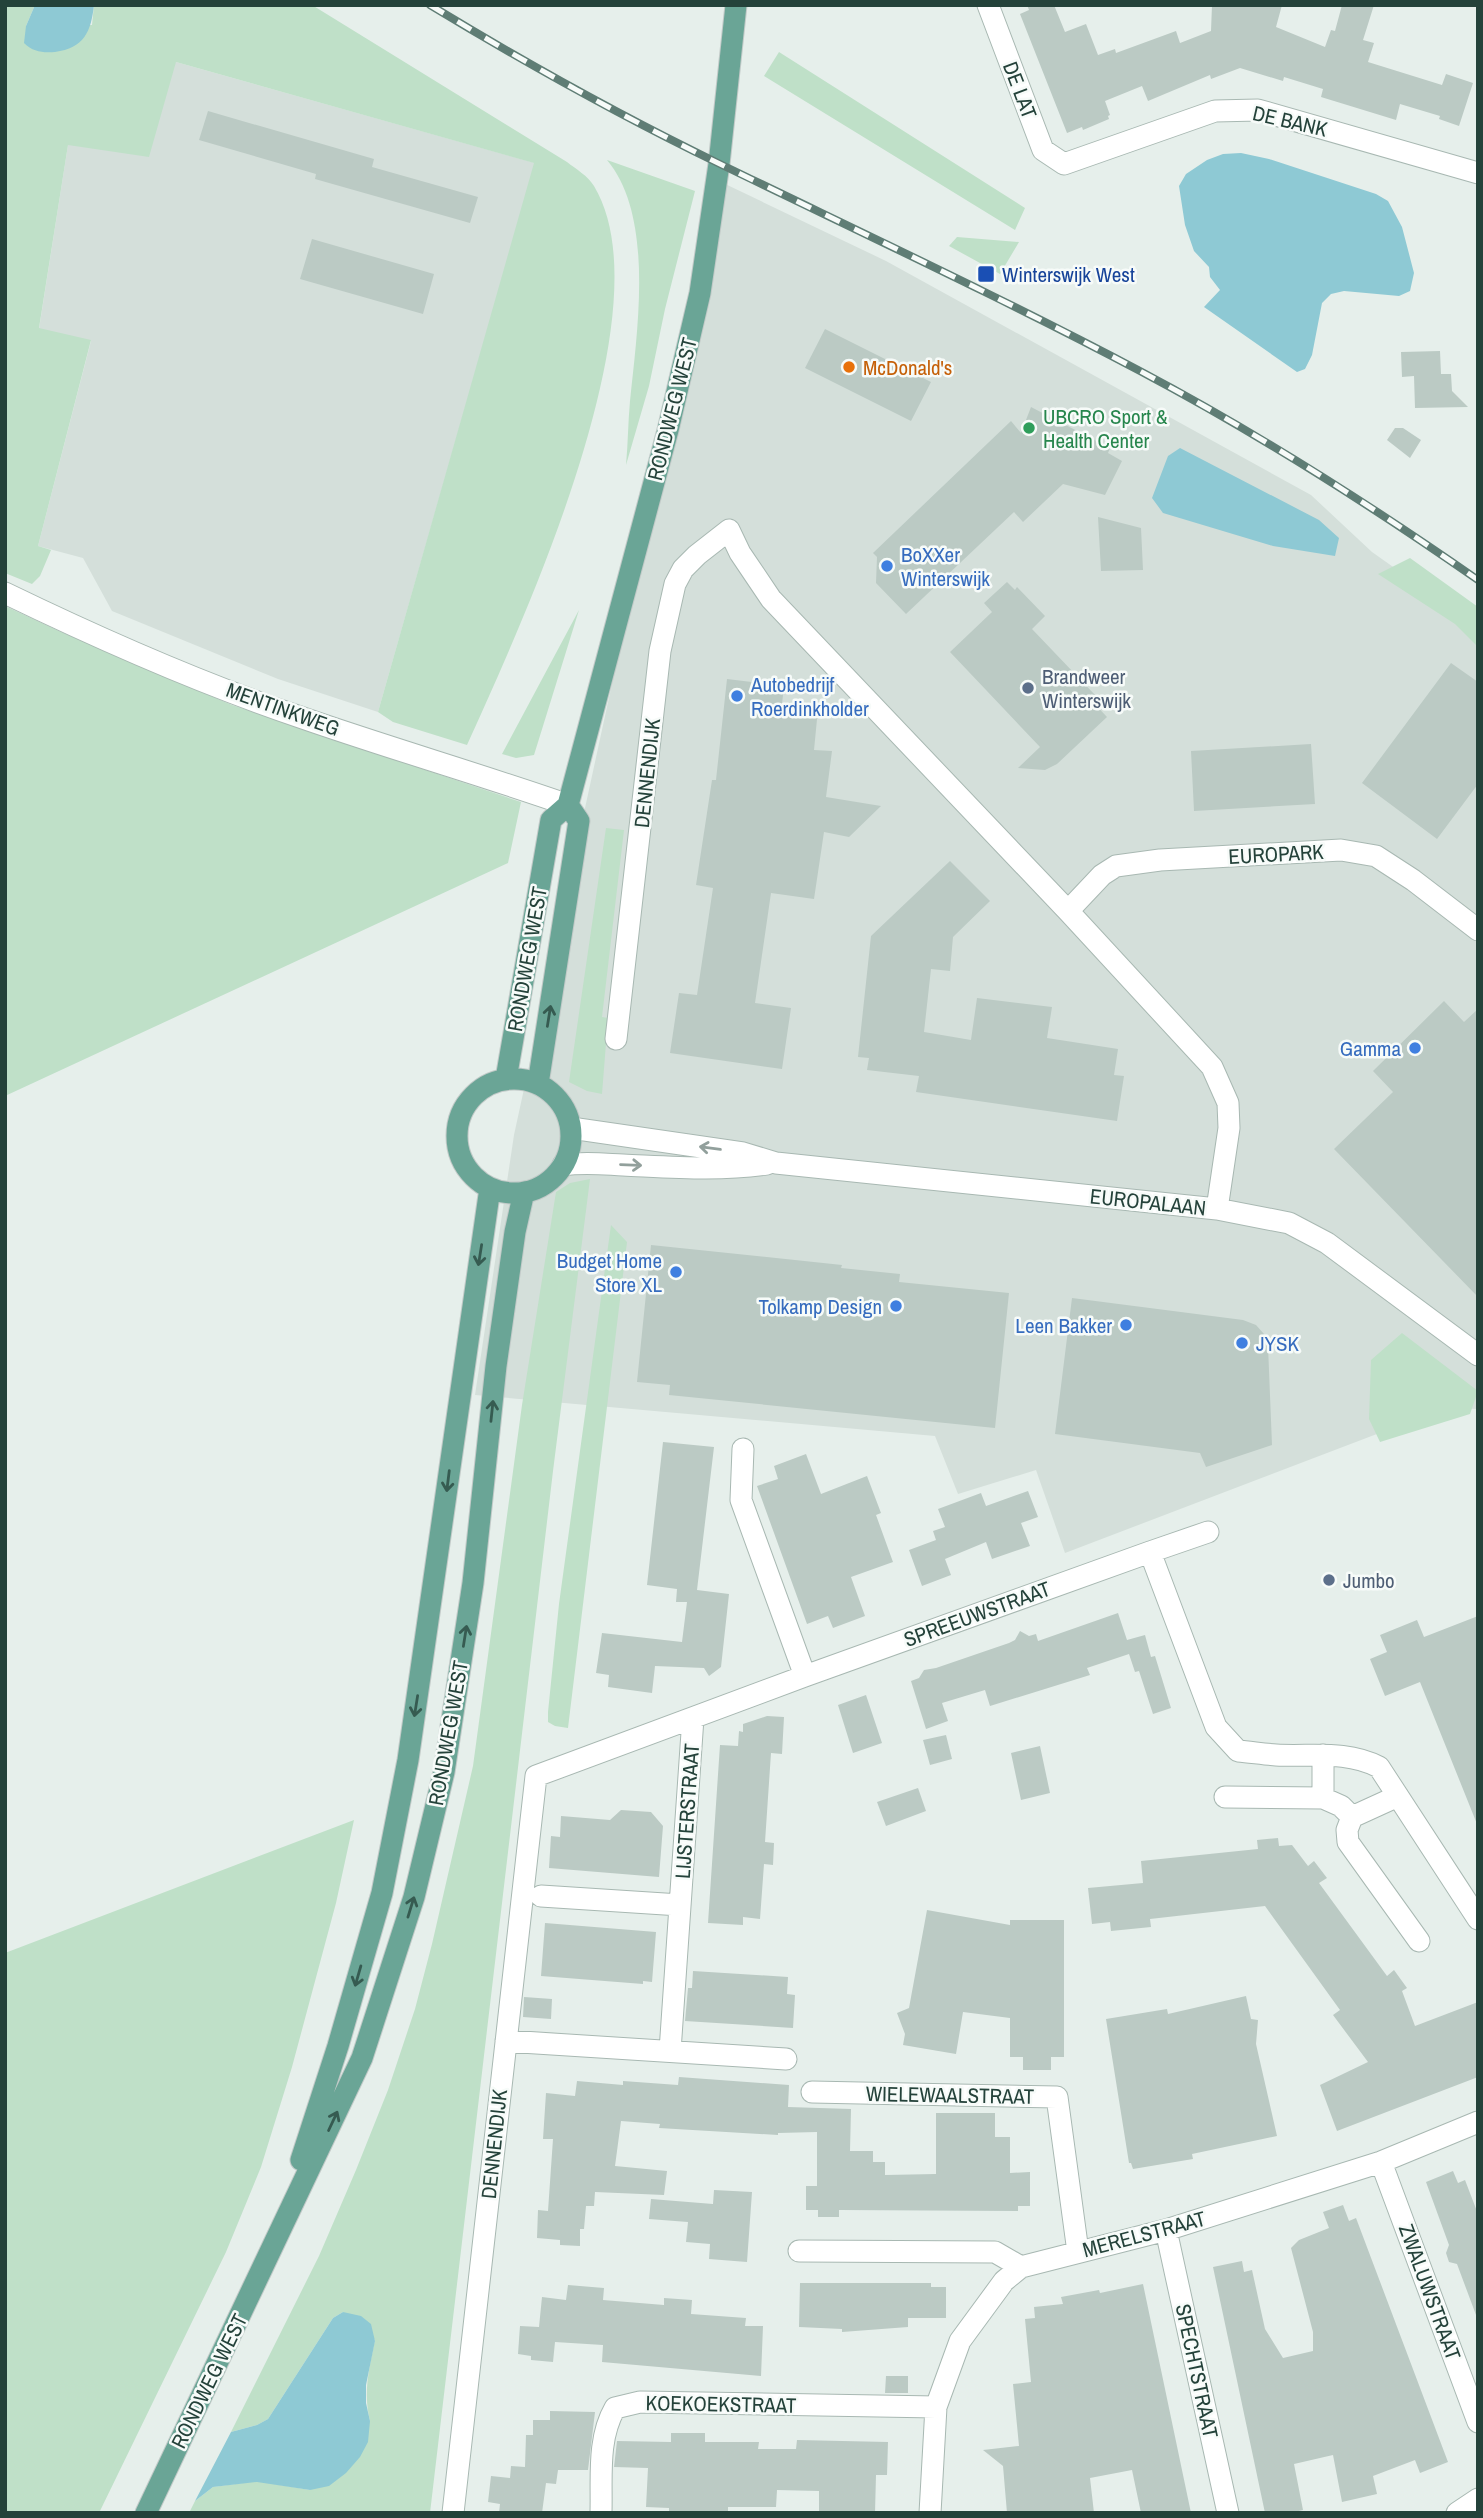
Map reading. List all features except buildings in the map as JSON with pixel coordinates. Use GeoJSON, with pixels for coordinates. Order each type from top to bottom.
{"type":"FeatureCollection","features":[{"type":"Feature","properties":{"kind":"main road","name":"RONDWEG WEST"},"geometry":{"type":"LineString","coordinates":[[506,1079],[551,820],[568,805],[658,469],[700,293],[719,164],[736,5]]}},
{"type":"Feature","properties":{"kind":"main road","name":"RONDWEG WEST"},"geometry":{"type":"LineString","coordinates":[[538,1084],[579,821],[568,805]]}},
{"type":"Feature","properties":{"kind":"main road"},"geometry":{"type":"LineString","coordinates":[[506,1079],[522,1079],[538,1084],[554,1095],[565,1110],[571,1128],[571,1145],[563,1165],[540,1187],[524,1192],[489,1188],[474,1177],[463,1163],[457,1146],[457,1127],[462,1110],[473,1095],[488,1084],[506,1079]]}},
{"type":"Feature","properties":{"kind":"main road","name":"RONDWEG WEST"},"geometry":{"type":"LineString","coordinates":[[272,2249],[338,2046],[382,1893],[408,1760],[489,1188]]}},
{"type":"Feature","properties":{"kind":"main road","name":"RONDWEG WEST"},"geometry":{"type":"LineString","coordinates":[[146,2513],[362,2058],[414,1897],[438,1797],[474,1583],[498,1353],[514,1232],[524,1192]]}},
{"type":"Feature","properties":{"kind":"street","name":"DE LAT"},"geometry":{"type":"LineString","coordinates":[[988,5],[1043,150],[1064,164]]}},
{"type":"Feature","properties":{"kind":"street","name":"DE BANK"},"geometry":{"type":"LineString","coordinates":[[1064,164],[1215,111],[1258,110],[1478,173]]}},
{"type":"Feature","properties":{"kind":"street","name":"DENNENDIJK"},"geometry":{"type":"LineString","coordinates":[[616,1039],[660,651],[676,584],[684,569],[729,530],[740,553],[771,598],[1068,911]]}},
{"type":"Feature","properties":{"kind":"street","name":"MENTINKWEG"},"geometry":{"type":"LineString","coordinates":[[5,593],[174,669],[299,717],[568,805]]}},
{"type":"Feature","properties":{"kind":"street","name":"EUROPARK"},"geometry":{"type":"LineString","coordinates":[[1068,911],[1102,876],[1116,866],[1160,860],[1341,850],[1376,856],[1413,880],[1478,930]]}},
{"type":"Feature","properties":{"kind":"street"},"geometry":{"type":"LineString","coordinates":[[1068,911],[1212,1067],[1228,1103],[1229,1128],[1217,1209]]}},
{"type":"Feature","properties":{"kind":"street","name":"EUROPALAAN"},"geometry":{"type":"LineString","coordinates":[[571,1128],[743,1153],[776,1163],[1217,1209],[1289,1223],[1327,1243],[1478,1355]]}},
{"type":"Feature","properties":{"kind":"street","name":"EUROPALAAN"},"geometry":{"type":"LineString","coordinates":[[563,1165],[587,1161],[621,1165],[744,1167],[776,1163]]}},
{"type":"Feature","properties":{"kind":"street"},"geometry":{"type":"LineString","coordinates":[[743,1449],[741,1500],[805,1676]]}},
{"type":"Feature","properties":{"kind":"street","name":"SPREEUWSTRAAT"},"geometry":{"type":"LineString","coordinates":[[536,1776],[805,1676],[1208,1532]]}},
{"type":"Feature","properties":{"kind":"street"},"geometry":{"type":"LineString","coordinates":[[1150,1552],[1216,1727],[1238,1751],[1275,1755],[1345,1755],[1362,1758],[1379,1767],[1478,1919]]}},
{"type":"Feature","properties":{"kind":"street","name":"LIJSTERSTRAAT"},"geometry":{"type":"LineString","coordinates":[[670,2051],[693,1718]]}},
{"type":"Feature","properties":{"kind":"street"},"geometry":{"type":"LineString","coordinates":[[1323,1755],[1323,1798]]}},
{"type":"Feature","properties":{"kind":"street","name":"DENNENDIJK"},"geometry":{"type":"LineString","coordinates":[[453,2513],[536,1776]]}},
{"type":"Feature","properties":{"kind":"street"},"geometry":{"type":"LineString","coordinates":[[1398,1796],[1352,1817],[1347,1830],[1348,1842],[1419,1941]]}},
{"type":"Feature","properties":{"kind":"street"},"geometry":{"type":"LineString","coordinates":[[1225,1797],[1323,1798],[1341,1806],[1352,1817]]}},
{"type":"Feature","properties":{"kind":"street","name":"LIJSTERSTRAAT"},"geometry":{"type":"LineString","coordinates":[[541,1896],[680,1905]]}},
{"type":"Feature","properties":{"kind":"street"},"geometry":{"type":"LineString","coordinates":[[506,2041],[786,2059]]}},
{"type":"Feature","properties":{"kind":"street","name":"WIELEWAALSTRAAT"},"geometry":{"type":"LineString","coordinates":[[812,2092],[1057,2097],[1079,2252]]}},
{"type":"Feature","properties":{"kind":"street","name":"MERELSTRAAT"},"geometry":{"type":"LineString","coordinates":[[1021,2267],[1166,2230],[1381,2162],[1478,2122]]}},
{"type":"Feature","properties":{"kind":"street","name":"ZWALUWSTRAAT"},"geometry":{"type":"LineString","coordinates":[[1381,2162],[1478,2422]]}},
{"type":"Feature","properties":{"kind":"street","name":"SPECHTSTRAAT"},"geometry":{"type":"LineString","coordinates":[[1166,2230],[1228,2513]]}},
{"type":"Feature","properties":{"kind":"street"},"geometry":{"type":"LineString","coordinates":[[799,2251],[995,2252],[1021,2267],[1004,2281],[960,2341],[936,2407],[930,2513]]}},
{"type":"Feature","properties":{"kind":"street","name":"KOEKOEKSTRAAT"},"geometry":{"type":"LineString","coordinates":[[601,2513],[603,2445],[606,2423],[615,2408],[640,2402],[936,2407]]}},
{"type":"Feature","properties":{"kind":"street"},"geometry":{"type":"LineString","coordinates":[[1457,2513],[1478,2499]]}},
{"type":"Feature","properties":{"kind":"shaded area"},"geometry":{"type":"Polygon","coordinates":[[[176,62],[535,163],[378,712],[278,679],[112,611],[83,558],[38,546],[91,341],[39,329],[68,145],[176,62]]]}},
{"type":"Feature","properties":{"kind":"shaded area"},"geometry":{"type":"Polygon","coordinates":[[[721,182],[886,261],[1311,495],[1372,552],[1478,627],[1478,1409],[1445,1408],[1065,1553],[1036,1470],[958,1494],[935,1436],[475,1395],[514,1135],[721,182]]]}},
{"type":"Feature","properties":{"kind":"green space"},"geometry":{"type":"Polygon","coordinates":[[[5,5],[35,5],[26,26],[92,25],[94,5],[312,5],[567,162],[594,186],[612,240],[613,308],[601,385],[579,466],[551,547],[467,745],[393,722],[378,712],[534,163],[176,62],[149,157],[68,145],[39,328],[91,340],[38,546],[51,550],[40,576],[32,584],[5,573],[5,5]]]}},
{"type":"Feature","properties":{"kind":"green space"},"geometry":{"type":"Polygon","coordinates":[[[779,52],[1025,208],[1015,230],[764,76],[779,52]]]}},
{"type":"Feature","properties":{"kind":"green space"},"geometry":{"type":"Polygon","coordinates":[[[607,160],[695,191],[665,309],[649,386],[626,465],[638,309],[637,243],[632,212],[622,184],[607,160]]]}},
{"type":"Feature","properties":{"kind":"green space"},"geometry":{"type":"Polygon","coordinates":[[[957,237],[1019,242],[1000,274],[949,246],[957,237]]]}},
{"type":"Feature","properties":{"kind":"green space"},"geometry":{"type":"Polygon","coordinates":[[[1410,558],[1478,607],[1478,647],[1455,624],[1378,574],[1410,558]]]}},
{"type":"Feature","properties":{"kind":"green space"},"geometry":{"type":"Polygon","coordinates":[[[5,606],[232,705],[521,802],[508,863],[5,1096],[5,606]]]}},
{"type":"Feature","properties":{"kind":"green space"},"geometry":{"type":"Polygon","coordinates":[[[579,610],[534,755],[516,758],[502,754],[579,610]]]}},
{"type":"Feature","properties":{"kind":"green space"},"geometry":{"type":"Polygon","coordinates":[[[606,828],[624,830],[602,1017],[608,1018],[602,1094],[587,1091],[569,1082],[606,828]]]}},
{"type":"Feature","properties":{"kind":"green space"},"geometry":{"type":"Polygon","coordinates":[[[590,1179],[430,2513],[189,2513],[195,2501],[213,2487],[257,2481],[310,2490],[370,2421],[367,2391],[375,2340],[343,2312],[333,2318],[268,2419],[231,2432],[319,2256],[388,2090],[415,2009],[473,1766],[522,1405],[556,1192],[570,1183],[590,1179]]]}},
{"type":"Feature","properties":{"kind":"green space"},"geometry":{"type":"Polygon","coordinates":[[[611,1225],[627,1242],[568,1728],[548,1722],[548,1712],[559,1604],[611,1225]]]}},
{"type":"Feature","properties":{"kind":"green space"},"geometry":{"type":"Polygon","coordinates":[[[1402,1333],[1478,1391],[1470,1414],[1380,1442],[1369,1419],[1371,1360],[1402,1333]]]}},
{"type":"Feature","properties":{"kind":"green space"},"geometry":{"type":"Polygon","coordinates":[[[354,1820],[336,1903],[292,2067],[261,2167],[226,2252],[99,2513],[5,2513],[5,1953],[354,1820]]]}},
{"type":"Feature","properties":{"kind":"water"},"geometry":{"type":"Polygon","coordinates":[[[35,5],[94,5],[88,31],[73,47],[65,50],[35,50],[24,43],[26,26],[35,5]]]}},
{"type":"Feature","properties":{"kind":"water"},"geometry":{"type":"Polygon","coordinates":[[[1241,153],[1269,159],[1376,194],[1388,201],[1402,227],[1414,273],[1410,291],[1399,296],[1344,291],[1331,294],[1322,303],[1312,355],[1305,369],[1297,372],[1204,307],[1220,290],[1210,277],[1209,267],[1194,251],[1185,225],[1179,186],[1186,174],[1207,160],[1223,154],[1241,153]]]}},
{"type":"Feature","properties":{"kind":"water"},"geometry":{"type":"Polygon","coordinates":[[[1180,448],[1319,520],[1339,538],[1335,556],[1273,546],[1163,513],[1152,498],[1168,456],[1180,448]]]}},
{"type":"Feature","properties":{"kind":"water"},"geometry":{"type":"Polygon","coordinates":[[[343,2312],[361,2316],[371,2324],[375,2341],[366,2385],[370,2421],[368,2442],[360,2457],[346,2473],[329,2486],[310,2490],[257,2482],[213,2487],[195,2501],[231,2432],[268,2419],[333,2318],[343,2312]]]}},
{"type":"Feature","properties":{"kind":"railway"},"geometry":{"type":"LineString","coordinates":[[430,5],[537,68],[646,127],[1036,317],[1184,395],[1312,470],[1478,580]]}},
{"type":"Feature","properties":{"kind":"place","name":"Winterswijk West"},"geometry":{"type":"Point","coordinates":[986,274]}},
{"type":"Feature","properties":{"kind":"place","name":"McDonald's"},"geometry":{"type":"Point","coordinates":[849,367]}},
{"type":"Feature","properties":{"kind":"place","name":"UBCRO Sport & Health Center"},"geometry":{"type":"Point","coordinates":[1029,428]}},
{"type":"Feature","properties":{"kind":"place","name":"BoXXer Winterswijk"},"geometry":{"type":"Point","coordinates":[887,566]}},
{"type":"Feature","properties":{"kind":"place","name":"Brandweer Winterswijk"},"geometry":{"type":"Point","coordinates":[1028,688]}},
{"type":"Feature","properties":{"kind":"place","name":"Autobedrijf Roerdinkholder"},"geometry":{"type":"Point","coordinates":[737,696]}},
{"type":"Feature","properties":{"kind":"place","name":"Gamma"},"geometry":{"type":"Point","coordinates":[1415,1048]}},
{"type":"Feature","properties":{"kind":"place","name":"Budget Home Store XL"},"geometry":{"type":"Point","coordinates":[676,1272]}},
{"type":"Feature","properties":{"kind":"place","name":"Tolkamp Design"},"geometry":{"type":"Point","coordinates":[896,1306]}},
{"type":"Feature","properties":{"kind":"place","name":"Leen Bakker"},"geometry":{"type":"Point","coordinates":[1126,1325]}},
{"type":"Feature","properties":{"kind":"place","name":"JYSK"},"geometry":{"type":"Point","coordinates":[1242,1343]}},
{"type":"Feature","properties":{"kind":"place","name":"Jumbo"},"geometry":{"type":"Point","coordinates":[1329,1580]}}]}
